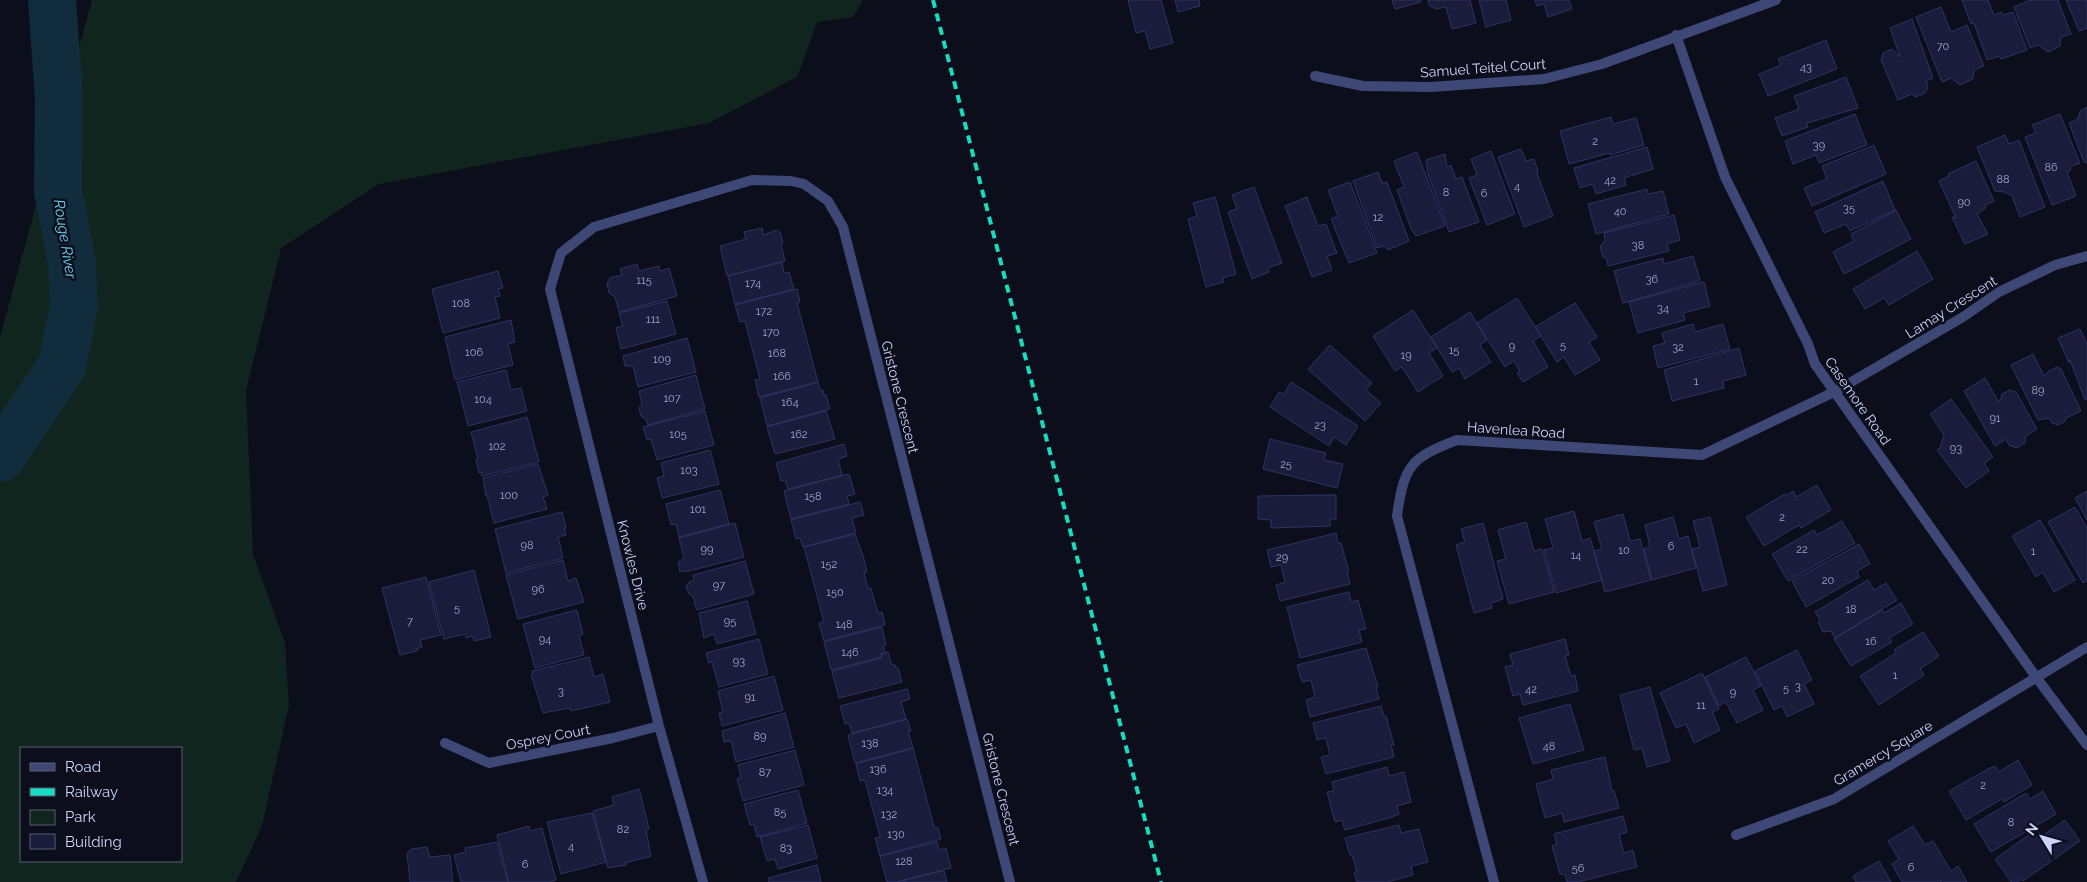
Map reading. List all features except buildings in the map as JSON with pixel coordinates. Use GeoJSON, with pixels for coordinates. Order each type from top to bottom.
{"type":"FeatureCollection","features":[{"type":"Feature","properties":{"kind":"street","name":"Samuel Teitel Court"},"geometry":{"type":"LineString","coordinates":[[1316,76],[1363,86],[1431,87],[1544,79],[1602,64],[1676,35],[1776,0]]}},
{"type":"Feature","properties":{"kind":"street","name":"Casemore Road"},"geometry":{"type":"LineString","coordinates":[[1676,35],[1725,177],[1808,344],[1815,364],[2036,676],[2087,744]]}},
{"type":"Feature","properties":{"kind":"street","name":"Gristone Crescent"},"geometry":{"type":"LineString","coordinates":[[561,254],[594,227],[752,180],[791,181],[804,184],[828,201],[843,227],[1010,882]]}},
{"type":"Feature","properties":{"kind":"street","name":"Knowles Drive"},"geometry":{"type":"LineString","coordinates":[[561,254],[550,289],[659,726],[703,882]]}},
{"type":"Feature","properties":{"kind":"street","name":"Lamay Crescent"},"geometry":{"type":"LineString","coordinates":[[1834,392],[1963,317],[1999,292],[2055,266],[2087,256]]}},
{"type":"Feature","properties":{"kind":"street","name":"Havenlea Road"},"geometry":{"type":"LineString","coordinates":[[1494,882],[1397,516],[1401,487],[1413,463],[1433,449],[1457,440],[1702,455],[1834,392]]}},
{"type":"Feature","properties":{"kind":"street"},"geometry":{"type":"LineString","coordinates":[[2036,676],[2087,647]]}},
{"type":"Feature","properties":{"kind":"street","name":"Gramercy Square"},"geometry":{"type":"LineString","coordinates":[[1736,835],[1834,799],[2036,676]]}},
{"type":"Feature","properties":{"kind":"street","name":"Osprey Court"},"geometry":{"type":"LineString","coordinates":[[445,743],[489,763],[613,738],[659,726]]}},
{"type":"Feature","properties":{"kind":"green space"},"geometry":{"type":"Polygon","coordinates":[[[92,0],[863,0],[853,17],[817,22],[797,77],[709,123],[379,184],[281,248],[246,391],[253,554],[285,643],[289,705],[262,826],[236,882],[0,882],[0,337],[92,0]]]}},
{"type":"Feature","properties":{"kind":"waterway","name":"Rouge River"},"geometry":{"type":"LineString","coordinates":[[0,458],[62,366],[74,306],[72,263],[58,191],[59,99],[52,0]]}},
{"type":"Feature","properties":{"kind":"railway"},"geometry":{"type":"LineString","coordinates":[[933,0],[1161,882]]}}]}
